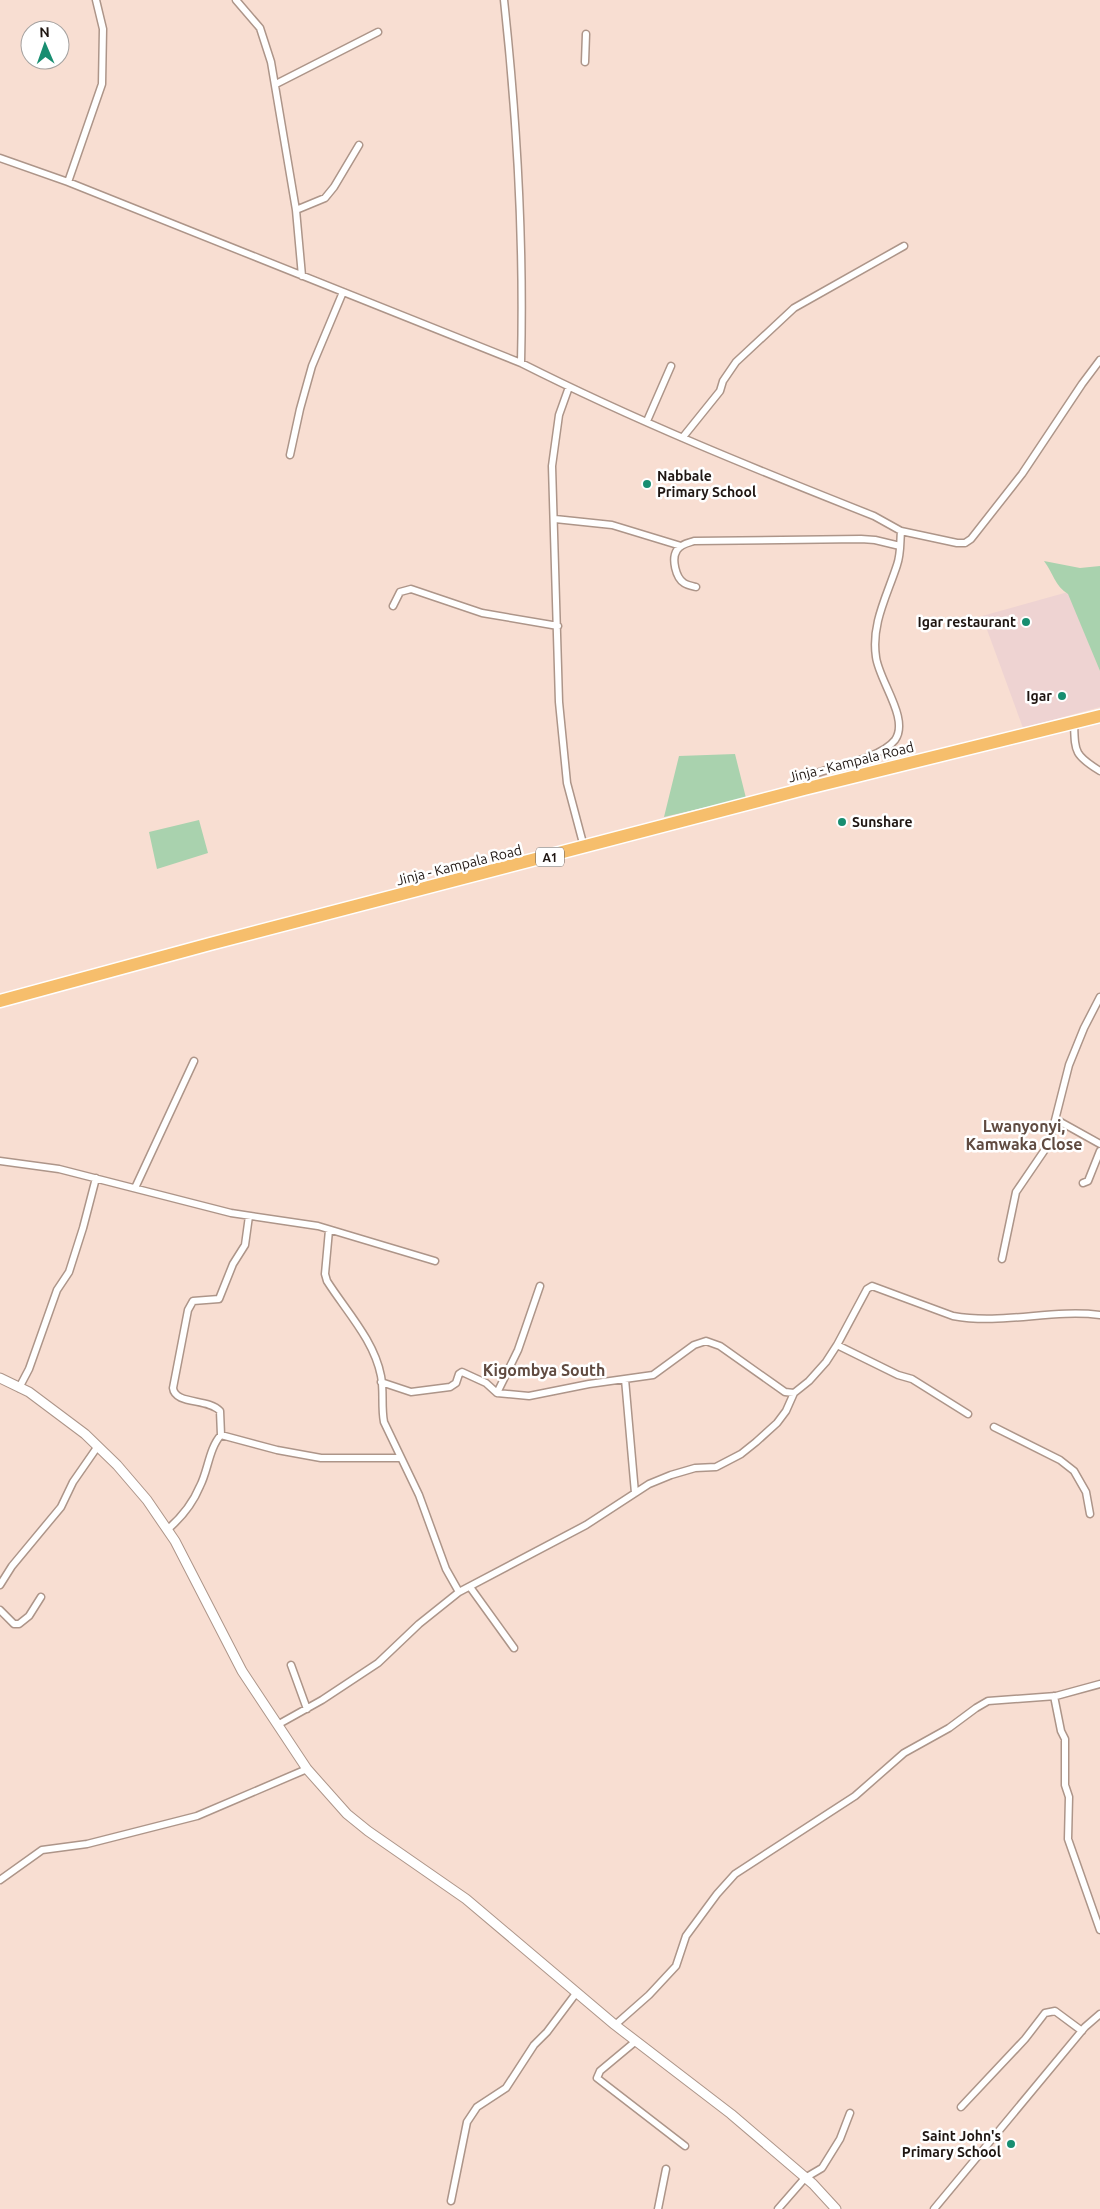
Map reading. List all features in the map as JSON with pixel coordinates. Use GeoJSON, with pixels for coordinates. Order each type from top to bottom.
{"type":"FeatureCollection","features":[{"type":"Feature","properties":{"kind":"highway","name":"Jinja - Kampala Road"},"geometry":{"type":"LineString","coordinates":[[0,1001],[210,944],[804,790],[1100,716]]}},
{"type":"Feature","properties":{"kind":"street"},"geometry":{"type":"LineString","coordinates":[[68,182],[102,84],[103,29],[96,0]]}},
{"type":"Feature","properties":{"kind":"street"},"geometry":{"type":"LineString","coordinates":[[236,0],[260,28],[266,43],[276,84],[296,210],[302,276]]}},
{"type":"Feature","properties":{"kind":"street"},"geometry":{"type":"LineString","coordinates":[[504,0],[513,81],[522,313],[521,363]]}},
{"type":"Feature","properties":{"kind":"street"},"geometry":{"type":"LineString","coordinates":[[276,84],[378,32]]}},
{"type":"Feature","properties":{"kind":"street"},"geometry":{"type":"LineString","coordinates":[[585,62],[586,34]]}},
{"type":"Feature","properties":{"kind":"street"},"geometry":{"type":"LineString","coordinates":[[296,210],[325,198],[334,187],[359,145]]}},
{"type":"Feature","properties":{"kind":"street"},"geometry":{"type":"LineString","coordinates":[[0,158],[68,182],[521,363],[569,387],[682,437],[874,516],[901,531],[957,543],[965,543],[971,538],[1022,474],[1100,360]]}},
{"type":"Feature","properties":{"kind":"street"},"geometry":{"type":"LineString","coordinates":[[682,437],[720,391],[723,381],[736,362],[794,308],[904,246]]}},
{"type":"Feature","properties":{"kind":"street"},"geometry":{"type":"LineString","coordinates":[[290,455],[312,366],[343,292]]}},
{"type":"Feature","properties":{"kind":"street"},"geometry":{"type":"LineString","coordinates":[[647,421],[671,366]]}},
{"type":"Feature","properties":{"kind":"street"},"geometry":{"type":"LineString","coordinates":[[569,387],[559,415],[552,466],[559,702],[567,783],[584,848]]}},
{"type":"Feature","properties":{"kind":"street"},"geometry":{"type":"LineString","coordinates":[[555,519],[612,524],[680,546]]}},
{"type":"Feature","properties":{"kind":"street"},"geometry":{"type":"LineString","coordinates":[[804,790],[808,779],[814,774],[874,754],[888,746],[895,739],[899,731],[900,723],[879,672],[875,647],[878,618],[897,565],[901,531]]}},
{"type":"Feature","properties":{"kind":"street"},"geometry":{"type":"LineString","coordinates":[[696,587],[684,583],[677,576],[674,561],[676,551],[680,546],[694,541],[861,539],[900,546]]}},
{"type":"Feature","properties":{"kind":"street"},"geometry":{"type":"LineString","coordinates":[[393,606],[400,592],[411,589],[482,613],[558,626]]}},
{"type":"Feature","properties":{"kind":"street"},"geometry":{"type":"LineString","coordinates":[[1074,723],[1074,748],[1080,756],[1100,771]]}},
{"type":"Feature","properties":{"kind":"street"},"geometry":{"type":"LineString","coordinates":[[1002,1259],[1016,1192],[1044,1151],[1057,1120],[1069,1065],[1084,1028],[1100,997]]}},
{"type":"Feature","properties":{"kind":"street"},"geometry":{"type":"LineString","coordinates":[[135,1188],[194,1061]]}},
{"type":"Feature","properties":{"kind":"street"},"geometry":{"type":"LineString","coordinates":[[1057,1120],[1100,1144]]}},
{"type":"Feature","properties":{"kind":"street"},"geometry":{"type":"LineString","coordinates":[[1082,1184],[1088,1181],[1100,1151]]}},
{"type":"Feature","properties":{"kind":"street"},"geometry":{"type":"LineString","coordinates":[[0,1161],[59,1169],[249,1216],[305,1223],[435,1261]]}},
{"type":"Feature","properties":{"kind":"street"},"geometry":{"type":"LineString","coordinates":[[19,1388],[30,1370],[57,1290],[69,1272],[96,1178]]}},
{"type":"Feature","properties":{"kind":"street"},"geometry":{"type":"LineString","coordinates":[[168,1530],[179,1521],[200,1486],[216,1442],[221,1435],[220,1410],[215,1405],[179,1398],[173,1392],[188,1310],[193,1301],[219,1299],[233,1264],[244,1245],[249,1216]]}},
{"type":"Feature","properties":{"kind":"street"},"geometry":{"type":"LineString","coordinates":[[328,1230],[325,1274],[327,1281],[354,1319],[367,1342],[378,1368],[381,1382],[384,1422],[418,1495],[446,1569],[459,1592]]}},
{"type":"Feature","properties":{"kind":"street"},"geometry":{"type":"LineString","coordinates":[[497,1393],[518,1350],[540,1286]]}},
{"type":"Feature","properties":{"kind":"street"},"geometry":{"type":"LineString","coordinates":[[278,1724],[307,1709],[378,1663],[419,1624],[459,1592],[586,1525],[649,1484],[694,1468],[716,1467],[727,1463],[769,1432],[786,1411],[794,1393],[809,1381],[826,1362],[867,1289],[872,1286],[953,1316],[965,1318],[997,1319],[1072,1314],[1100,1315]]}},
{"type":"Feature","properties":{"kind":"street"},"geometry":{"type":"LineString","coordinates":[[381,1382],[411,1392],[450,1387],[456,1383],[459,1374],[462,1372],[486,1383],[497,1393],[529,1396],[589,1384],[653,1375],[694,1345],[706,1342],[720,1346],[785,1392],[794,1393]]}},
{"type":"Feature","properties":{"kind":"street"},"geometry":{"type":"LineString","coordinates":[[837,1345],[898,1375],[912,1379],[968,1414]]}},
{"type":"Feature","properties":{"kind":"street"},"geometry":{"type":"LineString","coordinates":[[0,1378],[29,1392],[98,1446],[147,1500],[168,1530],[213,1612],[242,1671],[307,1769],[346,1814],[466,1899],[615,2025],[731,2114],[805,2178],[836,2209]]}},
{"type":"Feature","properties":{"kind":"street"},"geometry":{"type":"LineString","coordinates":[[625,1380],[635,1493]]}},
{"type":"Feature","properties":{"kind":"street"},"geometry":{"type":"LineString","coordinates":[[994,1427],[1060,1460],[1074,1471],[1086,1492],[1090,1514]]}},
{"type":"Feature","properties":{"kind":"street"},"geometry":{"type":"LineString","coordinates":[[221,1435],[292,1454],[321,1458],[400,1458]]}},
{"type":"Feature","properties":{"kind":"street"},"geometry":{"type":"LineString","coordinates":[[0,1585],[12,1566],[61,1506],[73,1482],[98,1446]]}},
{"type":"Feature","properties":{"kind":"street"},"geometry":{"type":"LineString","coordinates":[[470,1587],[514,1648]]}},
{"type":"Feature","properties":{"kind":"street"},"geometry":{"type":"LineString","coordinates":[[0,1610],[14,1624],[19,1624],[28,1616],[41,1597]]}},
{"type":"Feature","properties":{"kind":"street"},"geometry":{"type":"LineString","coordinates":[[291,1665],[307,1709]]}},
{"type":"Feature","properties":{"kind":"street"},"geometry":{"type":"LineString","coordinates":[[615,2025],[649,1995],[676,1966],[686,1936],[717,1894],[735,1874],[855,1796],[904,1753],[949,1728],[976,1708],[995,1700],[1054,1696],[1100,1684]]}},
{"type":"Feature","properties":{"kind":"street"},"geometry":{"type":"LineString","coordinates":[[1054,1696],[1061,1731],[1065,1739],[1065,1785],[1069,1797],[1068,1839],[1100,1930]]}},
{"type":"Feature","properties":{"kind":"street"},"geometry":{"type":"LineString","coordinates":[[0,1880],[17,1870],[42,1850],[87,1844],[197,1816],[307,1769]]}},
{"type":"Feature","properties":{"kind":"street"},"geometry":{"type":"LineString","coordinates":[[451,2201],[467,2122],[473,2111],[506,2088],[534,2045],[547,2032],[577,1992]]}},
{"type":"Feature","properties":{"kind":"street"},"geometry":{"type":"LineString","coordinates":[[961,2107],[1025,2039],[1045,2013],[1055,2011],[1082,2031]]}},
{"type":"Feature","properties":{"kind":"street"},"geometry":{"type":"LineString","coordinates":[[934,2209],[1082,2031],[1100,2014]]}},
{"type":"Feature","properties":{"kind":"street"},"geometry":{"type":"LineString","coordinates":[[636,2041],[600,2071],[597,2078],[685,2146]]}},
{"type":"Feature","properties":{"kind":"street"},"geometry":{"type":"LineString","coordinates":[[778,2209],[805,2178],[822,2168],[840,2139],[850,2113]]}},
{"type":"Feature","properties":{"kind":"street"},"geometry":{"type":"LineString","coordinates":[[658,2209],[666,2169]]}},
{"type":"Feature","properties":{"kind":"shaded area"},"geometry":{"type":"Polygon","coordinates":[[[1068,592],[1100,671],[1100,707],[1023,728],[982,616],[1068,592]]]}},
{"type":"Feature","properties":{"kind":"green space"},"geometry":{"type":"Polygon","coordinates":[[[1044,561],[1080,568],[1100,566],[1100,671],[1068,594],[1057,583],[1044,561]]]}},
{"type":"Feature","properties":{"kind":"green space"},"geometry":{"type":"Polygon","coordinates":[[[735,754],[746,798],[664,817],[679,756],[735,754]]]}},
{"type":"Feature","properties":{"kind":"green space"},"geometry":{"type":"Polygon","coordinates":[[[199,820],[208,853],[157,869],[149,832],[199,820]]]}},
{"type":"Feature","properties":{"kind":"place","name":"Nabbale Primary School"},"geometry":{"type":"Point","coordinates":[647,484]}},
{"type":"Feature","properties":{"kind":"place","name":"Igar restaurant"},"geometry":{"type":"Point","coordinates":[1026,622]}},
{"type":"Feature","properties":{"kind":"place","name":"Igar"},"geometry":{"type":"Point","coordinates":[1062,696]}},
{"type":"Feature","properties":{"kind":"place","name":"Sunshare"},"geometry":{"type":"Point","coordinates":[842,822]}},
{"type":"Feature","properties":{"kind":"place","name":"Saint John's Primary School"},"geometry":{"type":"Point","coordinates":[1011,2144]}},
{"type":"Feature","properties":{"kind":"district","name":"Lwanyonyi, Kamwaka Close"},"geometry":{"type":"Point","coordinates":[1024,1135]}},
{"type":"Feature","properties":{"kind":"district","name":"Kigombya South"},"geometry":{"type":"Point","coordinates":[544,1370]}}]}
